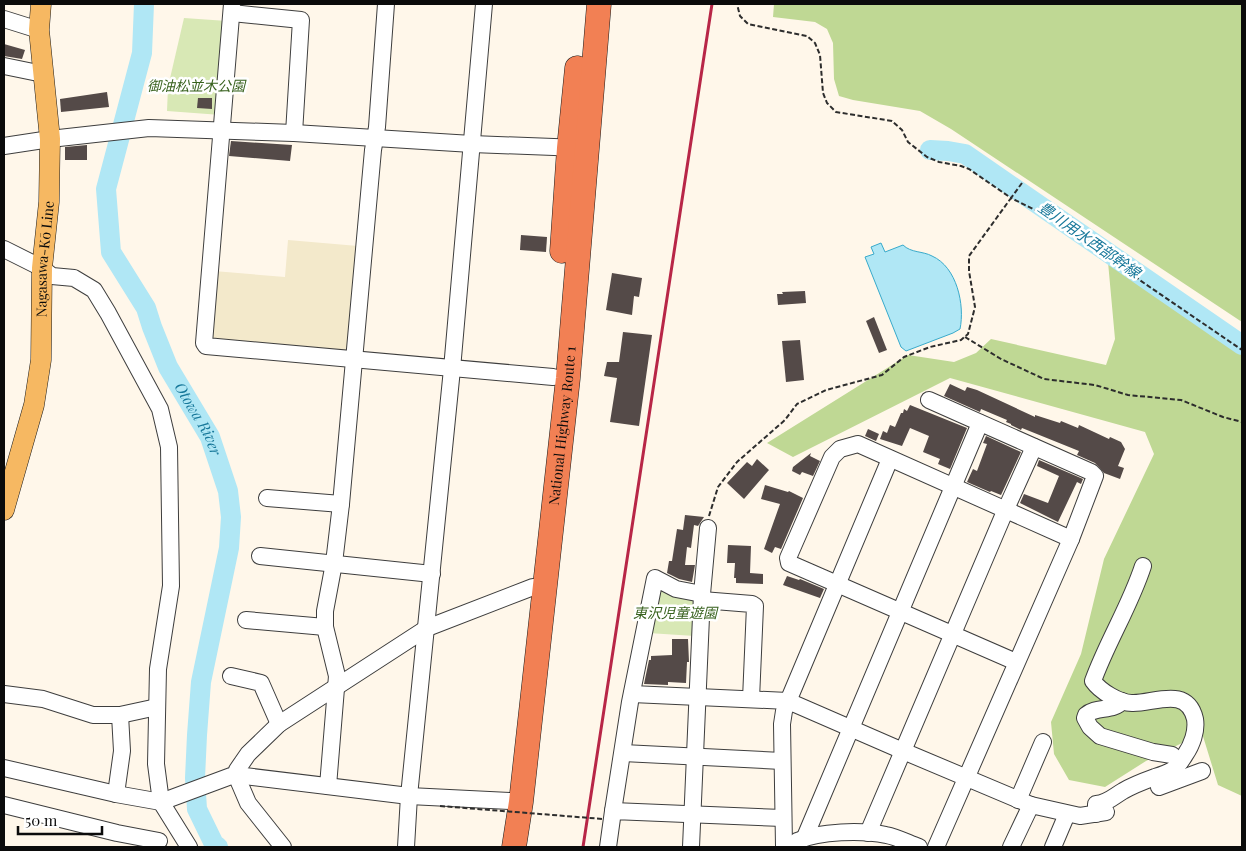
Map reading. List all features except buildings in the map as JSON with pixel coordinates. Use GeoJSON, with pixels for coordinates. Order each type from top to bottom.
{"type":"FeatureCollection","features":[{"type":"Feature","properties":{"kind":"highway","name":"National Highway Route 1"},"geometry":{"type":"LineString","coordinates":[[514,847],[523,782],[568,378],[584,4]]}},
{"type":"Feature","properties":{"kind":"highway","name":"National Highway Route 1"},"geometry":{"type":"LineString","coordinates":[[504,847],[578,148],[599,4]]}},
{"type":"Feature","properties":{"kind":"main road","name":"Nagasawa-Kō Line"},"geometry":{"type":"LineString","coordinates":[[4,510],[34,405],[41,360],[42,268],[49,202],[50,138],[39,30],[41,4]]}},
{"type":"Feature","properties":{"kind":"street"},"geometry":{"type":"LineString","coordinates":[[328,786],[337,676],[326,627],[325,611],[334,563],[341,504],[372,150],[377,127],[386,4]]}},
{"type":"Feature","properties":{"kind":"street"},"geometry":{"type":"LineString","coordinates":[[406,847],[409,796],[452,368],[484,4]]}},
{"type":"Feature","properties":{"kind":"street"},"geometry":{"type":"LineString","coordinates":[[294,133],[301,20],[232,9],[204,343],[206,346],[553,377]]}},
{"type":"Feature","properties":{"kind":"street"},"geometry":{"type":"LineString","coordinates":[[4,19],[39,30]]}},
{"type":"Feature","properties":{"kind":"street"},"geometry":{"type":"LineString","coordinates":[[4,66],[43,74]]}},
{"type":"Feature","properties":{"kind":"street"},"geometry":{"type":"LineString","coordinates":[[4,146],[50,138],[150,128],[294,133],[472,144],[578,148]]}},
{"type":"Feature","properties":{"kind":"street"},"geometry":{"type":"LineString","coordinates":[[4,249],[42,268],[52,276],[74,278],[94,290],[160,409],[169,447],[171,586],[158,669],[156,764],[164,801],[174,823],[189,847]]}},
{"type":"Feature","properties":{"kind":"street"},"geometry":{"type":"LineString","coordinates":[[929,400],[1091,472],[1095,476],[1071,539],[936,847]]}},
{"type":"Feature","properties":{"kind":"street"},"geometry":{"type":"LineString","coordinates":[[805,838],[980,423]]}},
{"type":"Feature","properties":{"kind":"street"},"geometry":{"type":"LineString","coordinates":[[1016,662],[789,563],[788,558],[832,458],[840,449],[858,444],[1071,539]]}},
{"type":"Feature","properties":{"kind":"street"},"geometry":{"type":"LineString","coordinates":[[868,833],[1034,447]]}},
{"type":"Feature","properties":{"kind":"street"},"geometry":{"type":"LineString","coordinates":[[890,459],[788,700],[782,724],[783,847],[805,838],[824,834],[868,833],[888,835],[919,847]]}},
{"type":"Feature","properties":{"kind":"street"},"geometry":{"type":"LineString","coordinates":[[267,498],[341,504]]}},
{"type":"Feature","properties":{"kind":"street"},"geometry":{"type":"LineString","coordinates":[[691,847],[702,597],[708,528]]}},
{"type":"Feature","properties":{"kind":"street"},"geometry":{"type":"LineString","coordinates":[[260,556],[432,574]]}},
{"type":"Feature","properties":{"kind":"street"},"geometry":{"type":"LineString","coordinates":[[1096,814],[1096,804],[1105,802],[1121,792],[1142,782],[1169,773],[1176,768],[1190,747],[1194,734],[1194,718],[1190,707],[1180,700],[1155,699],[1133,703],[1122,701],[1099,687],[1093,681],[1136,588],[1143,566]]}},
{"type":"Feature","properties":{"kind":"street"},"geometry":{"type":"LineString","coordinates":[[608,847],[608,815],[623,752],[654,578],[702,597],[755,606],[751,699]]}},
{"type":"Feature","properties":{"kind":"street"},"geometry":{"type":"LineString","coordinates":[[234,776],[248,754],[278,724],[427,628],[533,587]]}},
{"type":"Feature","properties":{"kind":"street"},"geometry":{"type":"LineString","coordinates":[[246,620],[326,627]]}},
{"type":"Feature","properties":{"kind":"street"},"geometry":{"type":"LineString","coordinates":[[231,676],[261,683],[278,724]]}},
{"type":"Feature","properties":{"kind":"street"},"geometry":{"type":"LineString","coordinates":[[4,694],[43,699],[93,715],[120,715],[157,707]]}},
{"type":"Feature","properties":{"kind":"street"},"geometry":{"type":"LineString","coordinates":[[632,694],[788,700],[966,778],[1025,802],[1067,814],[1084,816],[1106,812],[1136,794],[1202,771]]}},
{"type":"Feature","properties":{"kind":"street"},"geometry":{"type":"LineString","coordinates":[[1122,701],[1117,706],[1090,712],[1086,715],[1086,721],[1094,732],[1102,737],[1122,741],[1153,752],[1172,755],[1180,762]]}},
{"type":"Feature","properties":{"kind":"street"},"geometry":{"type":"LineString","coordinates":[[116,794],[122,751],[120,715]]}},
{"type":"Feature","properties":{"kind":"street"},"geometry":{"type":"LineString","coordinates":[[1011,847],[1043,742]]}},
{"type":"Feature","properties":{"kind":"street"},"geometry":{"type":"LineString","coordinates":[[623,752],[782,761]]}},
{"type":"Feature","properties":{"kind":"street"},"geometry":{"type":"LineString","coordinates":[[4,768],[116,794],[164,801],[234,776],[409,796],[510,801]]}},
{"type":"Feature","properties":{"kind":"street"},"geometry":{"type":"LineString","coordinates":[[234,776],[248,803],[283,847]]}},
{"type":"Feature","properties":{"kind":"street"},"geometry":{"type":"LineString","coordinates":[[4,805],[158,844],[174,823]]}},
{"type":"Feature","properties":{"kind":"street"},"geometry":{"type":"LineString","coordinates":[[608,815],[693,814],[783,818]]}},
{"type":"Feature","properties":{"kind":"street"},"geometry":{"type":"LineString","coordinates":[[1053,847],[1067,814]]}},
{"type":"Feature","properties":{"kind":"path"},"geometry":{"type":"LineString","coordinates":[[737,4],[740,16],[748,24],[807,36],[814,43],[820,55],[823,93],[827,103],[836,112],[892,121],[902,130],[908,142],[927,157],[939,162],[969,169],[1011,198],[1043,214],[1242,350]]}},
{"type":"Feature","properties":{"kind":"path"},"geometry":{"type":"LineString","coordinates":[[708,528],[710,512],[718,487],[737,462],[785,420],[797,404],[834,388],[882,375],[904,357],[930,347],[961,340],[965,337],[971,326],[975,307],[969,271],[969,256],[1022,183]]}},
{"type":"Feature","properties":{"kind":"path"},"geometry":{"type":"LineString","coordinates":[[965,337],[1001,359],[1044,379],[1095,385],[1128,395],[1181,400],[1223,417],[1242,422]]}},
{"type":"Feature","properties":{"kind":"path"},"geometry":{"type":"LineString","coordinates":[[440,806],[608,815]]}},
{"type":"Feature","properties":{"kind":"shaded area"},"geometry":{"type":"Polygon","coordinates":[[[288,240],[358,246],[350,354],[209,343],[214,271],[285,277],[288,240]]]}},
{"type":"Feature","properties":{"kind":"green space"},"geometry":{"type":"Polygon","coordinates":[[[774,4],[1242,4],[1242,322],[951,129],[920,111],[839,96],[834,79],[833,43],[827,29],[815,22],[773,17],[774,4]]]}},
{"type":"Feature","properties":{"kind":"green space","name":"御油松並木公園"},"geometry":{"type":"Polygon","coordinates":[[[184,18],[227,21],[221,115],[167,111],[168,87],[184,18]]]}},
{"type":"Feature","properties":{"kind":"green space"},"geometry":{"type":"Polygon","coordinates":[[[1108,262],[1242,348],[1242,796],[1218,785],[1202,733],[1146,761],[1105,787],[1069,780],[1054,754],[1051,722],[1081,654],[1104,559],[1154,454],[1145,432],[950,378],[793,457],[767,443],[908,355],[954,362],[976,353],[991,339],[1106,365],[1115,339],[1108,262]]]}},
{"type":"Feature","properties":{"kind":"green space","name":"東沢児童遊園"},"geometry":{"type":"Polygon","coordinates":[[[658,582],[696,595],[695,636],[648,633],[658,582]]]}},
{"type":"Feature","properties":{"kind":"water"},"geometry":{"type":"Polygon","coordinates":[[[881,243],[885,252],[903,245],[906,248],[925,253],[941,261],[953,278],[960,298],[960,329],[906,351],[901,347],[865,257],[874,254],[871,247],[881,243]]]}},
{"type":"Feature","properties":{"kind":"waterway","name":"Otowa River"},"geometry":{"type":"LineString","coordinates":[[144,4],[142,53],[106,189],[111,252],[146,308],[168,367],[210,437],[228,491],[231,517],[229,548],[201,682],[195,778],[197,809],[214,844],[218,847]]}},
{"type":"Feature","properties":{"kind":"waterway","name":"豊川用水西部幹線"},"geometry":{"type":"LineString","coordinates":[[930,150],[965,154],[1242,345]]}},
{"type":"Feature","properties":{"kind":"railway"},"geometry":{"type":"LineString","coordinates":[[583,847],[712,4]]}}]}
